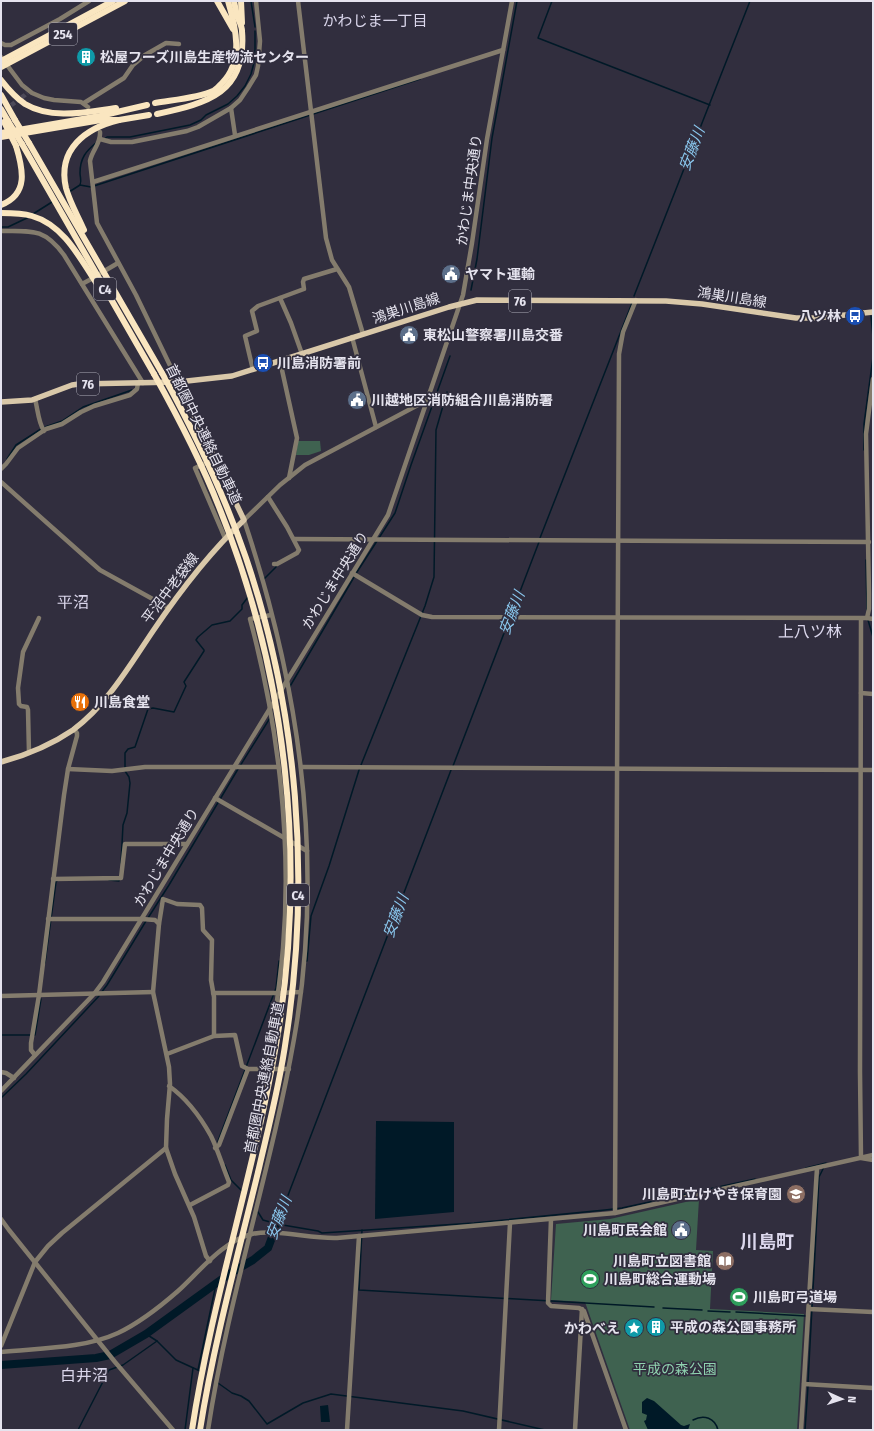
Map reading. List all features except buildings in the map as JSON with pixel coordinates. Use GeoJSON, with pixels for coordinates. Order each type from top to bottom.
{"type":"FeatureCollection","features":[{"type":"Feature","properties":{"kind":"highway"},"geometry":{"type":"LineString","coordinates":[[75,21],[104,1]]}},
{"type":"Feature","properties":{"kind":"highway","name":"254"},"geometry":{"type":"LineString","coordinates":[[2,62],[113,1]]}},
{"type":"Feature","properties":{"kind":"highway","name":"254"},"geometry":{"type":"LineString","coordinates":[[2,62],[125,1]]}},
{"type":"Feature","properties":{"kind":"highway"},"geometry":{"type":"LineString","coordinates":[[218,1],[235,32]]}},
{"type":"Feature","properties":{"kind":"highway"},"geometry":{"type":"LineString","coordinates":[[155,103],[214,91],[225,80],[233,67],[237,47],[233,18],[228,1]]}},
{"type":"Feature","properties":{"kind":"highway"},"geometry":{"type":"LineString","coordinates":[[234,1],[242,29]]}},
{"type":"Feature","properties":{"kind":"highway"},"geometry":{"type":"LineString","coordinates":[[157,114],[210,99],[228,87],[238,71],[242,50],[241,1]]}},
{"type":"Feature","properties":{"kind":"highway"},"geometry":{"type":"LineString","coordinates":[[1,80],[24,104],[44,111],[67,114],[147,105]]}},
{"type":"Feature","properties":{"kind":"highway","name":"首都圏中央連絡自動車道"},"geometry":{"type":"LineString","coordinates":[[1,95],[162,373],[211,469],[230,514],[255,586],[271,647],[284,709],[293,770],[298,836],[298,920],[293,990],[286,1041],[271,1118],[211,1370],[200,1430]]}},
{"type":"Feature","properties":{"kind":"highway"},"geometry":{"type":"LineString","coordinates":[[1,132],[100,116],[136,106]]}},
{"type":"Feature","properties":{"kind":"highway"},"geometry":{"type":"LineString","coordinates":[[1,109],[4,120],[19,145],[22,166],[21,186],[15,196],[1,205]]}},
{"type":"Feature","properties":{"kind":"highway"},"geometry":{"type":"LineString","coordinates":[[84,238],[84,230],[66,188],[64,176],[65,163],[68,153],[88,132],[104,124],[149,115]]}},
{"type":"Feature","properties":{"kind":"highway"},"geometry":{"type":"LineString","coordinates":[[1,138],[101,120],[119,120]]}},
{"type":"Feature","properties":{"kind":"highway","name":"首都圏中央連絡自動車道"},"geometry":{"type":"LineString","coordinates":[[19,145],[54,201],[95,277],[128,327],[192,446],[219,505],[239,560],[255,613],[271,681],[282,740],[290,836],[289,919],[283,996],[277,1041],[262,1116],[202,1369],[192,1430]]}},
{"type":"Feature","properties":{"kind":"highway"},"geometry":{"type":"LineString","coordinates":[[1,213],[32,216],[51,224],[64,236],[95,277]]}},
{"type":"Feature","properties":{"kind":"main road","name":"鴻巣川島線"},"geometry":{"type":"LineString","coordinates":[[1,402],[35,399],[72,385],[79,384],[178,382],[222,378],[252,370],[460,303],[477,300],[636,300],[686,302],[796,318],[817,318],[873,313]]}},
{"type":"Feature","properties":{"kind":"main road"},"geometry":{"type":"LineString","coordinates":[[178,382],[244,520]]}},
{"type":"Feature","properties":{"kind":"main road","name":"平沼中老袋線"},"geometry":{"type":"LineString","coordinates":[[1,762],[29,754],[52,742],[74,729],[97,707],[116,684],[201,565],[225,538],[244,520]]}},
{"type":"Feature","properties":{"kind":"street"},"geometry":{"type":"LineString","coordinates":[[1,44],[11,45],[60,19],[89,1]]}},
{"type":"Feature","properties":{"kind":"street"},"geometry":{"type":"LineString","coordinates":[[100,141],[132,142],[187,131],[198,127],[231,108],[240,100],[256,75],[258,66],[260,42],[256,1]]}},
{"type":"Feature","properties":{"kind":"street"},"geometry":{"type":"LineString","coordinates":[[298,1],[326,238],[337,269],[349,287],[363,334]]}},
{"type":"Feature","properties":{"kind":"street","name":"かわじま中央通り"},"geometry":{"type":"LineString","coordinates":[[1,1091],[94,994],[146,919],[187,844],[233,767],[388,514],[460,303],[466,280],[487,139],[512,1]]}},
{"type":"Feature","properties":{"kind":"street"},"geometry":{"type":"LineString","coordinates":[[84,103],[124,78],[133,65],[145,55],[166,43],[179,44]]}},
{"type":"Feature","properties":{"kind":"street"},"geometry":{"type":"LineString","coordinates":[[93,183],[235,135],[503,50]]}},
{"type":"Feature","properties":{"kind":"street"},"geometry":{"type":"LineString","coordinates":[[2,62],[28,92],[44,98],[84,103],[88,107]]}},
{"type":"Feature","properties":{"kind":"street"},"geometry":{"type":"LineString","coordinates":[[231,108],[235,135]]}},
{"type":"Feature","properties":{"kind":"street"},"geometry":{"type":"LineString","coordinates":[[100,132],[100,141],[90,161],[97,223],[136,295],[178,382]]}},
{"type":"Feature","properties":{"kind":"street"},"geometry":{"type":"LineString","coordinates":[[1,231],[35,232],[46,236],[58,247],[82,284],[141,383],[130,395],[94,406],[62,424],[43,429],[18,448],[1,470]]}},
{"type":"Feature","properties":{"kind":"street"},"geometry":{"type":"LineString","coordinates":[[82,284],[118,263]]}},
{"type":"Feature","properties":{"kind":"street"},"geometry":{"type":"LineString","coordinates":[[252,370],[246,336],[257,331],[252,311],[258,306],[304,289],[304,280],[337,269]]}},
{"type":"Feature","properties":{"kind":"street"},"geometry":{"type":"LineString","coordinates":[[280,298],[302,354]]}},
{"type":"Feature","properties":{"kind":"street"},"geometry":{"type":"LineString","coordinates":[[615,1213],[619,354],[623,332],[636,300]]}},
{"type":"Feature","properties":{"kind":"street"},"geometry":{"type":"LineString","coordinates":[[352,338],[376,427]]}},
{"type":"Feature","properties":{"kind":"street"},"geometry":{"type":"LineString","coordinates":[[280,361],[297,438],[289,478]]}},
{"type":"Feature","properties":{"kind":"street"},"geometry":{"type":"LineString","coordinates":[[861,1158],[861,693],[864,618],[868,609],[869,593],[871,519],[866,434],[873,379]]}},
{"type":"Feature","properties":{"kind":"street"},"geometry":{"type":"LineString","coordinates":[[35,399],[43,429]]}},
{"type":"Feature","properties":{"kind":"street"},"geometry":{"type":"LineString","coordinates":[[208,1430],[218,1371],[289,1068],[301,992],[307,917],[306,820],[301,767],[287,679],[271,615],[244,520],[305,465],[418,405],[426,403]]}},
{"type":"Feature","properties":{"kind":"street"},"geometry":{"type":"LineString","coordinates":[[215,459],[195,468],[225,538]]}},
{"type":"Feature","properties":{"kind":"street"},"geometry":{"type":"LineString","coordinates":[[1,482],[100,570],[169,608]]}},
{"type":"Feature","properties":{"kind":"street"},"geometry":{"type":"LineString","coordinates":[[268,497],[275,506],[294,539],[299,551],[286,560],[274,564]]}},
{"type":"Feature","properties":{"kind":"street"},"geometry":{"type":"LineString","coordinates":[[294,539],[870,543]]}},
{"type":"Feature","properties":{"kind":"street"},"geometry":{"type":"LineString","coordinates":[[352,573],[422,615],[432,617],[873,619]]}},
{"type":"Feature","properties":{"kind":"street"},"geometry":{"type":"LineString","coordinates":[[250,1145],[273,1032],[283,948],[285,879],[284,838],[278,767],[261,658],[250,619],[271,615]]}},
{"type":"Feature","properties":{"kind":"street"},"geometry":{"type":"LineString","coordinates":[[29,754],[28,710],[26,707],[19,704],[18,688],[22,652],[39,618]]}},
{"type":"Feature","properties":{"kind":"street"},"geometry":{"type":"LineString","coordinates":[[861,693],[873,694]]}},
{"type":"Feature","properties":{"kind":"street"},"geometry":{"type":"LineString","coordinates":[[35,1055],[31,1050],[31,1043],[39,996],[68,769],[77,736],[74,729]]}},
{"type":"Feature","properties":{"kind":"street"},"geometry":{"type":"LineString","coordinates":[[68,769],[112,771],[145,767],[278,767]]}},
{"type":"Feature","properties":{"kind":"street"},"geometry":{"type":"LineString","coordinates":[[301,767],[873,770]]}},
{"type":"Feature","properties":{"kind":"street"},"geometry":{"type":"LineString","coordinates":[[215,798],[307,851]]}},
{"type":"Feature","properties":{"kind":"street"},"geometry":{"type":"LineString","coordinates":[[53,879],[120,878],[125,844],[187,844]]}},
{"type":"Feature","properties":{"kind":"street"},"geometry":{"type":"LineString","coordinates":[[210,1261],[206,1256],[190,1206],[175,1174],[166,1148],[169,1086],[167,1054],[154,992],[159,924],[163,899],[178,904],[200,905],[202,908],[204,930],[212,940],[211,987],[214,997],[214,1036]]}},
{"type":"Feature","properties":{"kind":"street"},"geometry":{"type":"LineString","coordinates":[[48,919],[146,919],[155,920],[159,924]]}},
{"type":"Feature","properties":{"kind":"street"},"geometry":{"type":"LineString","coordinates":[[1,996],[154,992]]}},
{"type":"Feature","properties":{"kind":"street"},"geometry":{"type":"LineString","coordinates":[[213,993],[278,994],[301,992]]}},
{"type":"Feature","properties":{"kind":"street"},"geometry":{"type":"LineString","coordinates":[[167,1054],[214,1036],[235,1035],[242,1066],[248,1070],[289,1068]]}},
{"type":"Feature","properties":{"kind":"street"},"geometry":{"type":"LineString","coordinates":[[215,1148],[219,1145],[248,1070]]}},
{"type":"Feature","properties":{"kind":"street"},"geometry":{"type":"LineString","coordinates":[[1,1072],[14,1078]]}},
{"type":"Feature","properties":{"kind":"street"},"geometry":{"type":"LineString","coordinates":[[169,1086],[192,1108],[211,1137],[229,1182],[228,1185],[190,1206]]}},
{"type":"Feature","properties":{"kind":"street"},"geometry":{"type":"LineString","coordinates":[[1,1346],[35,1262],[48,1246],[166,1148]]}},
{"type":"Feature","properties":{"kind":"street"},"geometry":{"type":"LineString","coordinates":[[1,1352],[71,1345],[98,1340],[119,1332],[167,1300],[221,1250],[240,1238],[251,1234],[272,1233],[326,1238],[615,1213],[873,1155]]}},
{"type":"Feature","properties":{"kind":"street"},"geometry":{"type":"LineString","coordinates":[[861,1158],[873,1160]]}},
{"type":"Feature","properties":{"kind":"street"},"geometry":{"type":"LineString","coordinates":[[802,1430],[817,1168]]}},
{"type":"Feature","properties":{"kind":"street"},"geometry":{"type":"LineString","coordinates":[[1,1219],[115,1362],[173,1430]]}},
{"type":"Feature","properties":{"kind":"street"},"geometry":{"type":"LineString","coordinates":[[551,1219],[549,1306],[582,1308]]}},
{"type":"Feature","properties":{"kind":"street"},"geometry":{"type":"LineString","coordinates":[[499,1430],[510,1223]]}},
{"type":"Feature","properties":{"kind":"street"},"geometry":{"type":"LineString","coordinates":[[347,1430],[359,1236]]}},
{"type":"Feature","properties":{"kind":"street"},"geometry":{"type":"LineString","coordinates":[[575,1430],[582,1308]]}},
{"type":"Feature","properties":{"kind":"street"},"geometry":{"type":"LineString","coordinates":[[582,1308],[626,1430]]}},
{"type":"Feature","properties":{"kind":"street"},"geometry":{"type":"LineString","coordinates":[[809,1309],[873,1312]]}},
{"type":"Feature","properties":{"kind":"street"},"geometry":{"type":"LineString","coordinates":[[804,1384],[873,1388]]}},
{"type":"Feature","properties":{"kind":"green space"},"geometry":{"type":"Polygon","coordinates":[[[298,441],[320,441],[321,451],[309,455],[296,455],[298,441]]]}},
{"type":"Feature","properties":{"kind":"green space","name":"平成の森公園"},"geometry":{"type":"Polygon","coordinates":[[[699,1199],[696,1250],[713,1251],[710,1309],[804,1314],[797,1430],[630,1430],[585,1302],[551,1300],[556,1224],[610,1219],[699,1199]]]}},
{"type":"Feature","properties":{"kind":"water"},"geometry":{"type":"Polygon","coordinates":[[[376,1121],[454,1122],[454,1212],[375,1219],[376,1121]]]}},
{"type":"Feature","properties":{"kind":"water"},"geometry":{"type":"Polygon","coordinates":[[[647,1398],[654,1401],[681,1425],[684,1426],[690,1424],[688,1430],[648,1430],[644,1421],[646,1420],[647,1415],[642,1413],[642,1402],[647,1398]]]}},
{"type":"Feature","properties":{"kind":"water"},"geometry":{"type":"Polygon","coordinates":[[[328,1405],[330,1422],[321,1422],[320,1406],[328,1405]]]}},
{"type":"Feature","properties":{"kind":"waterway"},"geometry":{"type":"LineString","coordinates":[[251,1],[255,27]]}},
{"type":"Feature","properties":{"kind":"waterway"},"geometry":{"type":"LineString","coordinates":[[471,290],[477,259],[492,138],[517,1]]}},
{"type":"Feature","properties":{"kind":"waterway"},"geometry":{"type":"LineString","coordinates":[[552,1],[538,38],[710,105]]}},
{"type":"Feature","properties":{"kind":"waterway","name":"安藤川"},"geometry":{"type":"LineString","coordinates":[[634,296],[750,1]]}},
{"type":"Feature","properties":{"kind":"waterway"},"geometry":{"type":"LineString","coordinates":[[104,139],[107,137],[130,137],[190,125],[228,104],[245,86],[251,74],[255,59],[255,31]]}},
{"type":"Feature","properties":{"kind":"waterway"},"geometry":{"type":"LineString","coordinates":[[69,192],[80,185],[91,187],[420,79]]}},
{"type":"Feature","properties":{"kind":"waterway"},"geometry":{"type":"LineString","coordinates":[[80,185],[80,168],[82,159],[97,142]]}},
{"type":"Feature","properties":{"kind":"waterway"},"geometry":{"type":"LineString","coordinates":[[33,214],[52,202]]}},
{"type":"Feature","properties":{"kind":"waterway"},"geometry":{"type":"LineString","coordinates":[[1,227],[8,227],[27,218]]}},
{"type":"Feature","properties":{"kind":"waterway","name":"安藤川"},"geometry":{"type":"LineString","coordinates":[[540,538],[632,303]]}},
{"type":"Feature","properties":{"kind":"waterway"},"geometry":{"type":"LineString","coordinates":[[871,316],[873,337]]}},
{"type":"Feature","properties":{"kind":"waterway"},"geometry":{"type":"LineString","coordinates":[[289,688],[357,572],[395,513],[450,356]]}},
{"type":"Feature","properties":{"kind":"waterway"},"geometry":{"type":"LineString","coordinates":[[864,450],[864,424],[873,357]]}},
{"type":"Feature","properties":{"kind":"waterway"},"geometry":{"type":"LineString","coordinates":[[45,427],[62,421],[83,407],[132,390]]}},
{"type":"Feature","properties":{"kind":"waterway"},"geometry":{"type":"LineString","coordinates":[[306,961],[311,916],[329,866],[359,770],[425,606],[434,577],[436,430],[447,392]]}},
{"type":"Feature","properties":{"kind":"waterway"},"geometry":{"type":"LineString","coordinates":[[7,459],[16,445],[41,429]]}},
{"type":"Feature","properties":{"kind":"waterway","name":"安藤川"},"geometry":{"type":"LineString","coordinates":[[453,766],[539,542]]}},
{"type":"Feature","properties":{"kind":"waterway"},"geometry":{"type":"LineString","coordinates":[[866,560],[867,610]]}},
{"type":"Feature","properties":{"kind":"waterway"},"geometry":{"type":"LineString","coordinates":[[264,579],[276,567],[276,564]]}},
{"type":"Feature","properties":{"kind":"waterway"},"geometry":{"type":"LineString","coordinates":[[121,863],[123,825],[127,813],[130,783],[129,777],[125,771],[125,753],[128,749],[135,747],[148,709],[153,708],[174,712],[186,686],[184,682],[204,651],[196,640],[198,637],[212,625],[230,621],[242,609],[242,605],[248,597]]}},
{"type":"Feature","properties":{"kind":"waterway"},"geometry":{"type":"LineString","coordinates":[[868,620],[873,637]]}},
{"type":"Feature","properties":{"kind":"waterway"},"geometry":{"type":"LineString","coordinates":[[240,766],[270,718]]}},
{"type":"Feature","properties":{"kind":"waterway"},"geometry":{"type":"LineString","coordinates":[[148,918],[238,769]]}},
{"type":"Feature","properties":{"kind":"waterway","name":"安藤川"},"geometry":{"type":"LineString","coordinates":[[277,1224],[451,770]]}},
{"type":"Feature","properties":{"kind":"waterway"},"geometry":{"type":"LineString","coordinates":[[109,880],[119,881],[119,879]]}},
{"type":"Feature","properties":{"kind":"waterway"},"geometry":{"type":"LineString","coordinates":[[45,963],[57,881]]}},
{"type":"Feature","properties":{"kind":"waterway"},"geometry":{"type":"LineString","coordinates":[[101,993],[146,921]]}},
{"type":"Feature","properties":{"kind":"waterway"},"geometry":{"type":"LineString","coordinates":[[218,1144],[276,988],[279,961]]}},
{"type":"Feature","properties":{"kind":"waterway"},"geometry":{"type":"LineString","coordinates":[[1,1098],[26,1074],[99,996]]}},
{"type":"Feature","properties":{"kind":"waterway"},"geometry":{"type":"LineString","coordinates":[[1,1035],[35,1035],[41,999]]}},
{"type":"Feature","properties":{"kind":"waterway"},"geometry":{"type":"LineString","coordinates":[[806,1168],[826,1163],[825,1164]]}},
{"type":"Feature","properties":{"kind":"waterway"},"geometry":{"type":"LineString","coordinates":[[225,1165],[231,1180],[242,1191]]}},
{"type":"Feature","properties":{"kind":"waterway"},"geometry":{"type":"LineString","coordinates":[[808,1382],[819,1177],[824,1167]]}},
{"type":"Feature","properties":{"kind":"waterway"},"geometry":{"type":"LineString","coordinates":[[258,1212],[263,1220],[322,1233],[474,1223],[622,1208],[755,1179]]}},
{"type":"Feature","properties":{"kind":"waterway","name":"安藤川"},"geometry":{"type":"LineString","coordinates":[[1,1365],[96,1358],[110,1355],[146,1334],[229,1274],[253,1260],[268,1248],[277,1224]]}},
{"type":"Feature","properties":{"kind":"waterway"},"geometry":{"type":"LineString","coordinates":[[362,1230],[359,1290],[654,1307]]}},
{"type":"Feature","properties":{"kind":"waterway"},"geometry":{"type":"LineString","coordinates":[[198,1370],[216,1284]]}},
{"type":"Feature","properties":{"kind":"waterway"},"geometry":{"type":"LineString","coordinates":[[663,1308],[702,1310]]}},
{"type":"Feature","properties":{"kind":"waterway"},"geometry":{"type":"LineString","coordinates":[[708,1311],[730,1312]]}},
{"type":"Feature","properties":{"kind":"waterway"},"geometry":{"type":"LineString","coordinates":[[736,1312],[806,1316]]}},
{"type":"Feature","properties":{"kind":"waterway"},"geometry":{"type":"LineString","coordinates":[[146,1334],[157,1341],[176,1360],[200,1371]]}},
{"type":"Feature","properties":{"kind":"waterway"},"geometry":{"type":"LineString","coordinates":[[78,1430],[109,1370],[123,1365],[157,1341]]}},
{"type":"Feature","properties":{"kind":"waterway"},"geometry":{"type":"LineString","coordinates":[[185,1430],[193,1368]]}},
{"type":"Feature","properties":{"kind":"waterway"},"geometry":{"type":"LineString","coordinates":[[218,1383],[232,1393],[249,1401],[267,1424],[303,1403],[331,1394],[463,1411],[545,1430]]}},
{"type":"Feature","properties":{"kind":"waterway"},"geometry":{"type":"LineString","coordinates":[[805,1430],[808,1386]]}},
{"type":"Feature","properties":{"kind":"waterway"},"geometry":{"type":"LineString","coordinates":[[693,1420],[701,1417],[708,1418],[712,1420],[717,1426],[718,1430]]}},
{"type":"Feature","properties":{"kind":"tunnel"},"geometry":{"type":"LineString","coordinates":[[6,109],[27,93]]}},
{"type":"Feature","properties":{"kind":"place","name":"松屋フーズ川島生産物流センター"},"geometry":{"type":"Point","coordinates":[86,57]}},
{"type":"Feature","properties":{"kind":"place","name":"ヤマト運輸"},"geometry":{"type":"Point","coordinates":[451,274]}},
{"type":"Feature","properties":{"kind":"place","name":"八ツ林"},"geometry":{"type":"Point","coordinates":[855,316]}},
{"type":"Feature","properties":{"kind":"place","name":"東松山警察署川島交番"},"geometry":{"type":"Point","coordinates":[409,335]}},
{"type":"Feature","properties":{"kind":"place","name":"川島消防署前"},"geometry":{"type":"Point","coordinates":[263,363]}},
{"type":"Feature","properties":{"kind":"place","name":"川越地区消防組合川島消防署"},"geometry":{"type":"Point","coordinates":[357,400]}},
{"type":"Feature","properties":{"kind":"place","name":"川島食堂"},"geometry":{"type":"Point","coordinates":[80,702]}},
{"type":"Feature","properties":{"kind":"place","name":"川島町立けやき保育園"},"geometry":{"type":"Point","coordinates":[796,1194]}},
{"type":"Feature","properties":{"kind":"place","name":"川島町民会館"},"geometry":{"type":"Point","coordinates":[681,1230]}},
{"type":"Feature","properties":{"kind":"place","name":"川島町立図書館"},"geometry":{"type":"Point","coordinates":[725,1261]}},
{"type":"Feature","properties":{"kind":"place","name":"川島町総合運動場"},"geometry":{"type":"Point","coordinates":[590,1279]}},
{"type":"Feature","properties":{"kind":"place","name":"川島町弓道場"},"geometry":{"type":"Point","coordinates":[739,1297]}},
{"type":"Feature","properties":{"kind":"place","name":"平成の森公園事務所"},"geometry":{"type":"Point","coordinates":[656,1327]}},
{"type":"Feature","properties":{"kind":"place","name":"かわべえ"},"geometry":{"type":"Point","coordinates":[634,1328]}},
{"type":"Feature","properties":{"kind":"district","name":"かわじま一丁目"},"geometry":{"type":"Point","coordinates":[375,21]}},
{"type":"Feature","properties":{"kind":"district","name":"平沼"},"geometry":{"type":"Point","coordinates":[73,602]}},
{"type":"Feature","properties":{"kind":"district","name":"上八ツ林"},"geometry":{"type":"Point","coordinates":[810,631]}},
{"type":"Feature","properties":{"kind":"district","name":"川島町"},"geometry":{"type":"Point","coordinates":[767,1242]}},
{"type":"Feature","properties":{"kind":"district","name":"白井沼"},"geometry":{"type":"Point","coordinates":[84,1375]}}]}
